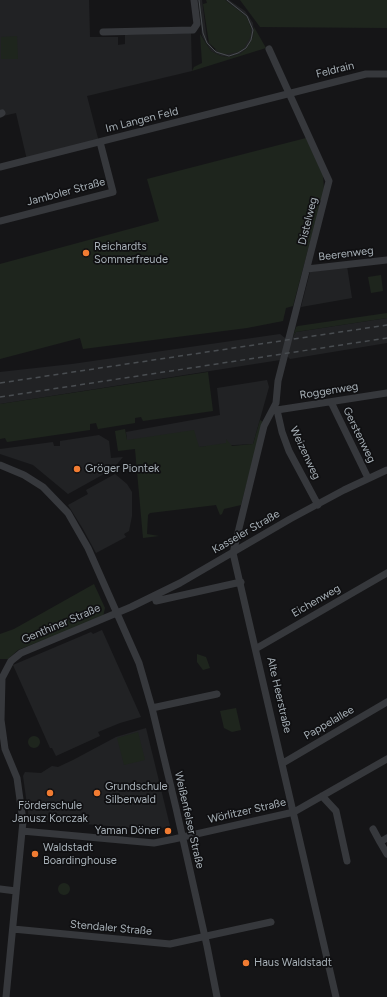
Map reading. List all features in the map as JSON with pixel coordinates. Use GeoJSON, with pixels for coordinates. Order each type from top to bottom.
{"type":"FeatureCollection","features":[{"type":"Feature","properties":{"kind":"street"},"geometry":{"type":"LineString","coordinates":[[103,32],[193,30],[197,24],[194,0]]}},
{"type":"Feature","properties":{"kind":"street","name":"Distelweg"},"geometry":{"type":"LineString","coordinates":[[269,49],[330,181],[278,381],[276,409]]}},
{"type":"Feature","properties":{"kind":"street","name":"Feldrain"},"geometry":{"type":"LineString","coordinates":[[290,93],[366,74],[387,74]]}},
{"type":"Feature","properties":{"kind":"street","name":"Im Langen Feld"},"geometry":{"type":"LineString","coordinates":[[0,167],[290,93]]}},
{"type":"Feature","properties":{"kind":"street","name":"Jamboler Straße"},"geometry":{"type":"LineString","coordinates":[[0,221],[113,192],[100,142]]}},
{"type":"Feature","properties":{"kind":"street","name":"Beerenweg"},"geometry":{"type":"LineString","coordinates":[[307,269],[387,260]]}},
{"type":"Feature","properties":{"kind":"street","name":"Roggenweg"},"geometry":{"type":"LineString","coordinates":[[276,409],[387,393]]}},
{"type":"Feature","properties":{"kind":"street","name":"Gerstenweg"},"geometry":{"type":"LineString","coordinates":[[331,402],[368,478]]}},
{"type":"Feature","properties":{"kind":"street","name":"Weizenweg"},"geometry":{"type":"LineString","coordinates":[[276,409],[289,451],[318,504]]}},
{"type":"Feature","properties":{"kind":"street","name":"Alte Heerstraße"},"geometry":{"type":"LineString","coordinates":[[276,409],[264,426],[234,553],[336,997]]}},
{"type":"Feature","properties":{"kind":"street","name":"Weißenfelser Straße"},"geometry":{"type":"LineString","coordinates":[[0,467],[34,481],[65,509],[88,548],[139,663],[152,708],[205,937],[217,997]]}},
{"type":"Feature","properties":{"kind":"street","name":"Kasseler Straße"},"geometry":{"type":"LineString","coordinates":[[116,613],[180,583],[318,504],[368,478],[387,470]]}},
{"type":"Feature","properties":{"kind":"street","name":"Eichenweg"},"geometry":{"type":"LineString","coordinates":[[257,648],[387,572]]}},
{"type":"Feature","properties":{"kind":"street"},"geometry":{"type":"LineString","coordinates":[[156,601],[241,582]]}},
{"type":"Feature","properties":{"kind":"street","name":"Genthiner Straße"},"geometry":{"type":"LineString","coordinates":[[6,997],[14,929],[22,832],[22,807],[16,778],[2,749],[2,678],[11,661],[21,653],[116,613]]}},
{"type":"Feature","properties":{"kind":"street"},"geometry":{"type":"LineString","coordinates":[[152,708],[217,694]]}},
{"type":"Feature","properties":{"kind":"street","name":"Pappelallee"},"geometry":{"type":"LineString","coordinates":[[283,763],[387,702]]}},
{"type":"Feature","properties":{"kind":"street"},"geometry":{"type":"LineString","coordinates":[[294,812],[387,759]]}},
{"type":"Feature","properties":{"kind":"street"},"geometry":{"type":"LineString","coordinates":[[322,796],[336,811],[347,860]]}},
{"type":"Feature","properties":{"kind":"street","name":"Wörlitzer Straße"},"geometry":{"type":"LineString","coordinates":[[22,832],[154,843],[294,812]]}},
{"type":"Feature","properties":{"kind":"street"},"geometry":{"type":"LineString","coordinates":[[373,829],[384,840],[387,854]]}},
{"type":"Feature","properties":{"kind":"street"},"geometry":{"type":"LineString","coordinates":[[0,889],[16,891]]}},
{"type":"Feature","properties":{"kind":"street"},"geometry":{"type":"LineString","coordinates":[[205,937],[271,922]]}},
{"type":"Feature","properties":{"kind":"street","name":"Stendaler Straße"},"geometry":{"type":"LineString","coordinates":[[14,929],[170,944],[205,937]]}},
{"type":"Feature","properties":{"kind":"shaded area"},"geometry":{"type":"Polygon","coordinates":[[[0,0],[89,0],[90,37],[118,37],[118,45],[125,44],[125,35],[191,33],[192,71],[87,96],[99,142],[27,160],[16,113],[3,116],[0,110],[0,0]]]}},
{"type":"Feature","properties":{"kind":"shaded area"},"geometry":{"type":"Polygon","coordinates":[[[198,0],[202,0],[207,40],[214,50],[251,36],[251,28],[247,17],[225,0],[229,0],[245,11],[253,23],[254,32],[252,41],[246,49],[240,54],[229,57],[221,56],[211,51],[202,36],[198,0]]]}},
{"type":"Feature","properties":{"kind":"shaded area"},"geometry":{"type":"Polygon","coordinates":[[[206,0],[225,0],[247,17],[251,28],[251,36],[244,48],[238,52],[227,54],[220,53],[209,43],[203,4],[207,3],[206,0]]]}},
{"type":"Feature","properties":{"kind":"shaded area"},"geometry":{"type":"Polygon","coordinates":[[[240,0],[387,0],[387,28],[260,27],[240,0]]]}},
{"type":"Feature","properties":{"kind":"shaded area"},"geometry":{"type":"Polygon","coordinates":[[[254,27],[266,48],[192,71],[194,67],[202,63],[200,34],[211,51],[221,56],[229,57],[240,54],[246,49],[253,37],[254,27]]]}},
{"type":"Feature","properties":{"kind":"shaded area"},"geometry":{"type":"Polygon","coordinates":[[[17,36],[18,59],[1,59],[1,37],[17,36]]]}},
{"type":"Feature","properties":{"kind":"shaded area"},"geometry":{"type":"Polygon","coordinates":[[[306,138],[323,175],[324,190],[293,306],[286,308],[283,321],[247,328],[83,349],[80,338],[0,359],[0,264],[159,221],[147,179],[306,138]]]}},
{"type":"Feature","properties":{"kind":"shaded area"},"geometry":{"type":"Polygon","coordinates":[[[347,266],[352,298],[301,307],[310,272],[347,266]]]}},
{"type":"Feature","properties":{"kind":"shaded area"},"geometry":{"type":"Polygon","coordinates":[[[381,275],[383,291],[371,293],[368,277],[381,275]]]}},
{"type":"Feature","properties":{"kind":"shaded area"},"geometry":{"type":"Polygon","coordinates":[[[387,313],[387,318],[296,332],[293,337],[296,327],[298,326],[387,313]]]}},
{"type":"Feature","properties":{"kind":"shaded area"},"geometry":{"type":"Polygon","coordinates":[[[387,318],[387,343],[290,359],[288,357],[280,358],[280,360],[0,404],[0,372],[72,364],[280,334],[285,338],[293,337],[296,332],[387,318]]]}},
{"type":"Feature","properties":{"kind":"shaded area"},"geometry":{"type":"Polygon","coordinates":[[[208,372],[213,411],[143,421],[141,417],[135,418],[135,423],[98,429],[96,423],[90,424],[90,430],[7,442],[5,438],[0,439],[0,404],[208,372]]]}},
{"type":"Feature","properties":{"kind":"shaded area"},"geometry":{"type":"Polygon","coordinates":[[[267,380],[269,387],[253,444],[198,447],[127,440],[126,432],[220,415],[217,388],[267,380]]]}},
{"type":"Feature","properties":{"kind":"shaded area"},"geometry":{"type":"Polygon","coordinates":[[[260,420],[263,422],[241,505],[224,509],[220,515],[216,505],[150,513],[148,515],[147,534],[159,536],[143,538],[135,449],[118,451],[115,431],[125,429],[127,440],[194,430],[199,447],[226,443],[226,439],[232,446],[253,444],[260,420]]]}},
{"type":"Feature","properties":{"kind":"shaded area"},"geometry":{"type":"Polygon","coordinates":[[[99,435],[109,441],[111,458],[123,457],[113,469],[68,494],[33,465],[0,454],[0,449],[53,442],[54,446],[60,446],[60,441],[99,435]]]}},
{"type":"Feature","properties":{"kind":"shaded area"},"geometry":{"type":"Polygon","coordinates":[[[115,474],[127,484],[132,492],[132,516],[129,531],[124,534],[126,537],[96,553],[68,505],[88,494],[86,490],[115,474]]]}},
{"type":"Feature","properties":{"kind":"shaded area"},"geometry":{"type":"Polygon","coordinates":[[[94,584],[105,608],[103,617],[18,650],[8,659],[0,659],[0,634],[14,629],[94,584]]]}},
{"type":"Feature","properties":{"kind":"shaded area"},"geometry":{"type":"Polygon","coordinates":[[[102,630],[141,717],[120,723],[98,732],[100,736],[56,756],[52,748],[50,748],[13,665],[91,632],[93,634],[102,630]]]}},
{"type":"Feature","properties":{"kind":"shaded area"},"geometry":{"type":"Polygon","coordinates":[[[197,654],[206,657],[210,668],[203,670],[197,662],[197,654]]]}},
{"type":"Feature","properties":{"kind":"shaded area"},"geometry":{"type":"Polygon","coordinates":[[[236,708],[241,730],[232,732],[224,728],[220,711],[236,708]]]}},
{"type":"Feature","properties":{"kind":"shaded area"},"geometry":{"type":"Polygon","coordinates":[[[146,728],[170,826],[154,830],[29,819],[23,776],[25,772],[41,773],[52,766],[58,767],[116,737],[146,728]]]}},
{"type":"Feature","properties":{"kind":"shaded area"},"geometry":{"type":"Polygon","coordinates":[[[138,732],[145,760],[124,765],[117,738],[138,732]]]}},
{"type":"Feature","properties":{"kind":"shaded area"},"geometry":{"type":"Polygon","coordinates":[[[32,736],[36,736],[40,742],[36,748],[32,748],[28,744],[28,740],[32,736]]]}},
{"type":"Feature","properties":{"kind":"shaded area"},"geometry":{"type":"Polygon","coordinates":[[[62,883],[66,883],[70,889],[66,895],[62,895],[58,891],[58,887],[62,883]]]}},
{"type":"Feature","properties":{"kind":"tram line"},"geometry":{"type":"LineString","coordinates":[[199,0],[203,33],[207,43],[216,52],[229,56],[246,48],[251,40],[253,30],[247,16],[227,0]]}},
{"type":"Feature","properties":{"kind":"railway"},"geometry":{"type":"LineString","coordinates":[[0,383],[387,325]]}},
{"type":"Feature","properties":{"kind":"railway"},"geometry":{"type":"LineString","coordinates":[[0,397],[387,338]]}},
{"type":"Feature","properties":{"kind":"place","name":"Reichardts Sommerfreude"},"geometry":{"type":"Point","coordinates":[86,253]}},
{"type":"Feature","properties":{"kind":"place","name":"Gröger Piontek"},"geometry":{"type":"Point","coordinates":[77,469]}},
{"type":"Feature","properties":{"kind":"place","name":"Förderschule Janusz Korczak"},"geometry":{"type":"Point","coordinates":[50,793]}},
{"type":"Feature","properties":{"kind":"place","name":"Grundschule Silberwald"},"geometry":{"type":"Point","coordinates":[97,793]}},
{"type":"Feature","properties":{"kind":"place","name":"Yaman Döner"},"geometry":{"type":"Point","coordinates":[168,831]}},
{"type":"Feature","properties":{"kind":"place","name":"Waldstadt Boardinghouse"},"geometry":{"type":"Point","coordinates":[35,854]}},
{"type":"Feature","properties":{"kind":"place","name":"Haus Waldstadt"},"geometry":{"type":"Point","coordinates":[246,963]}}]}
